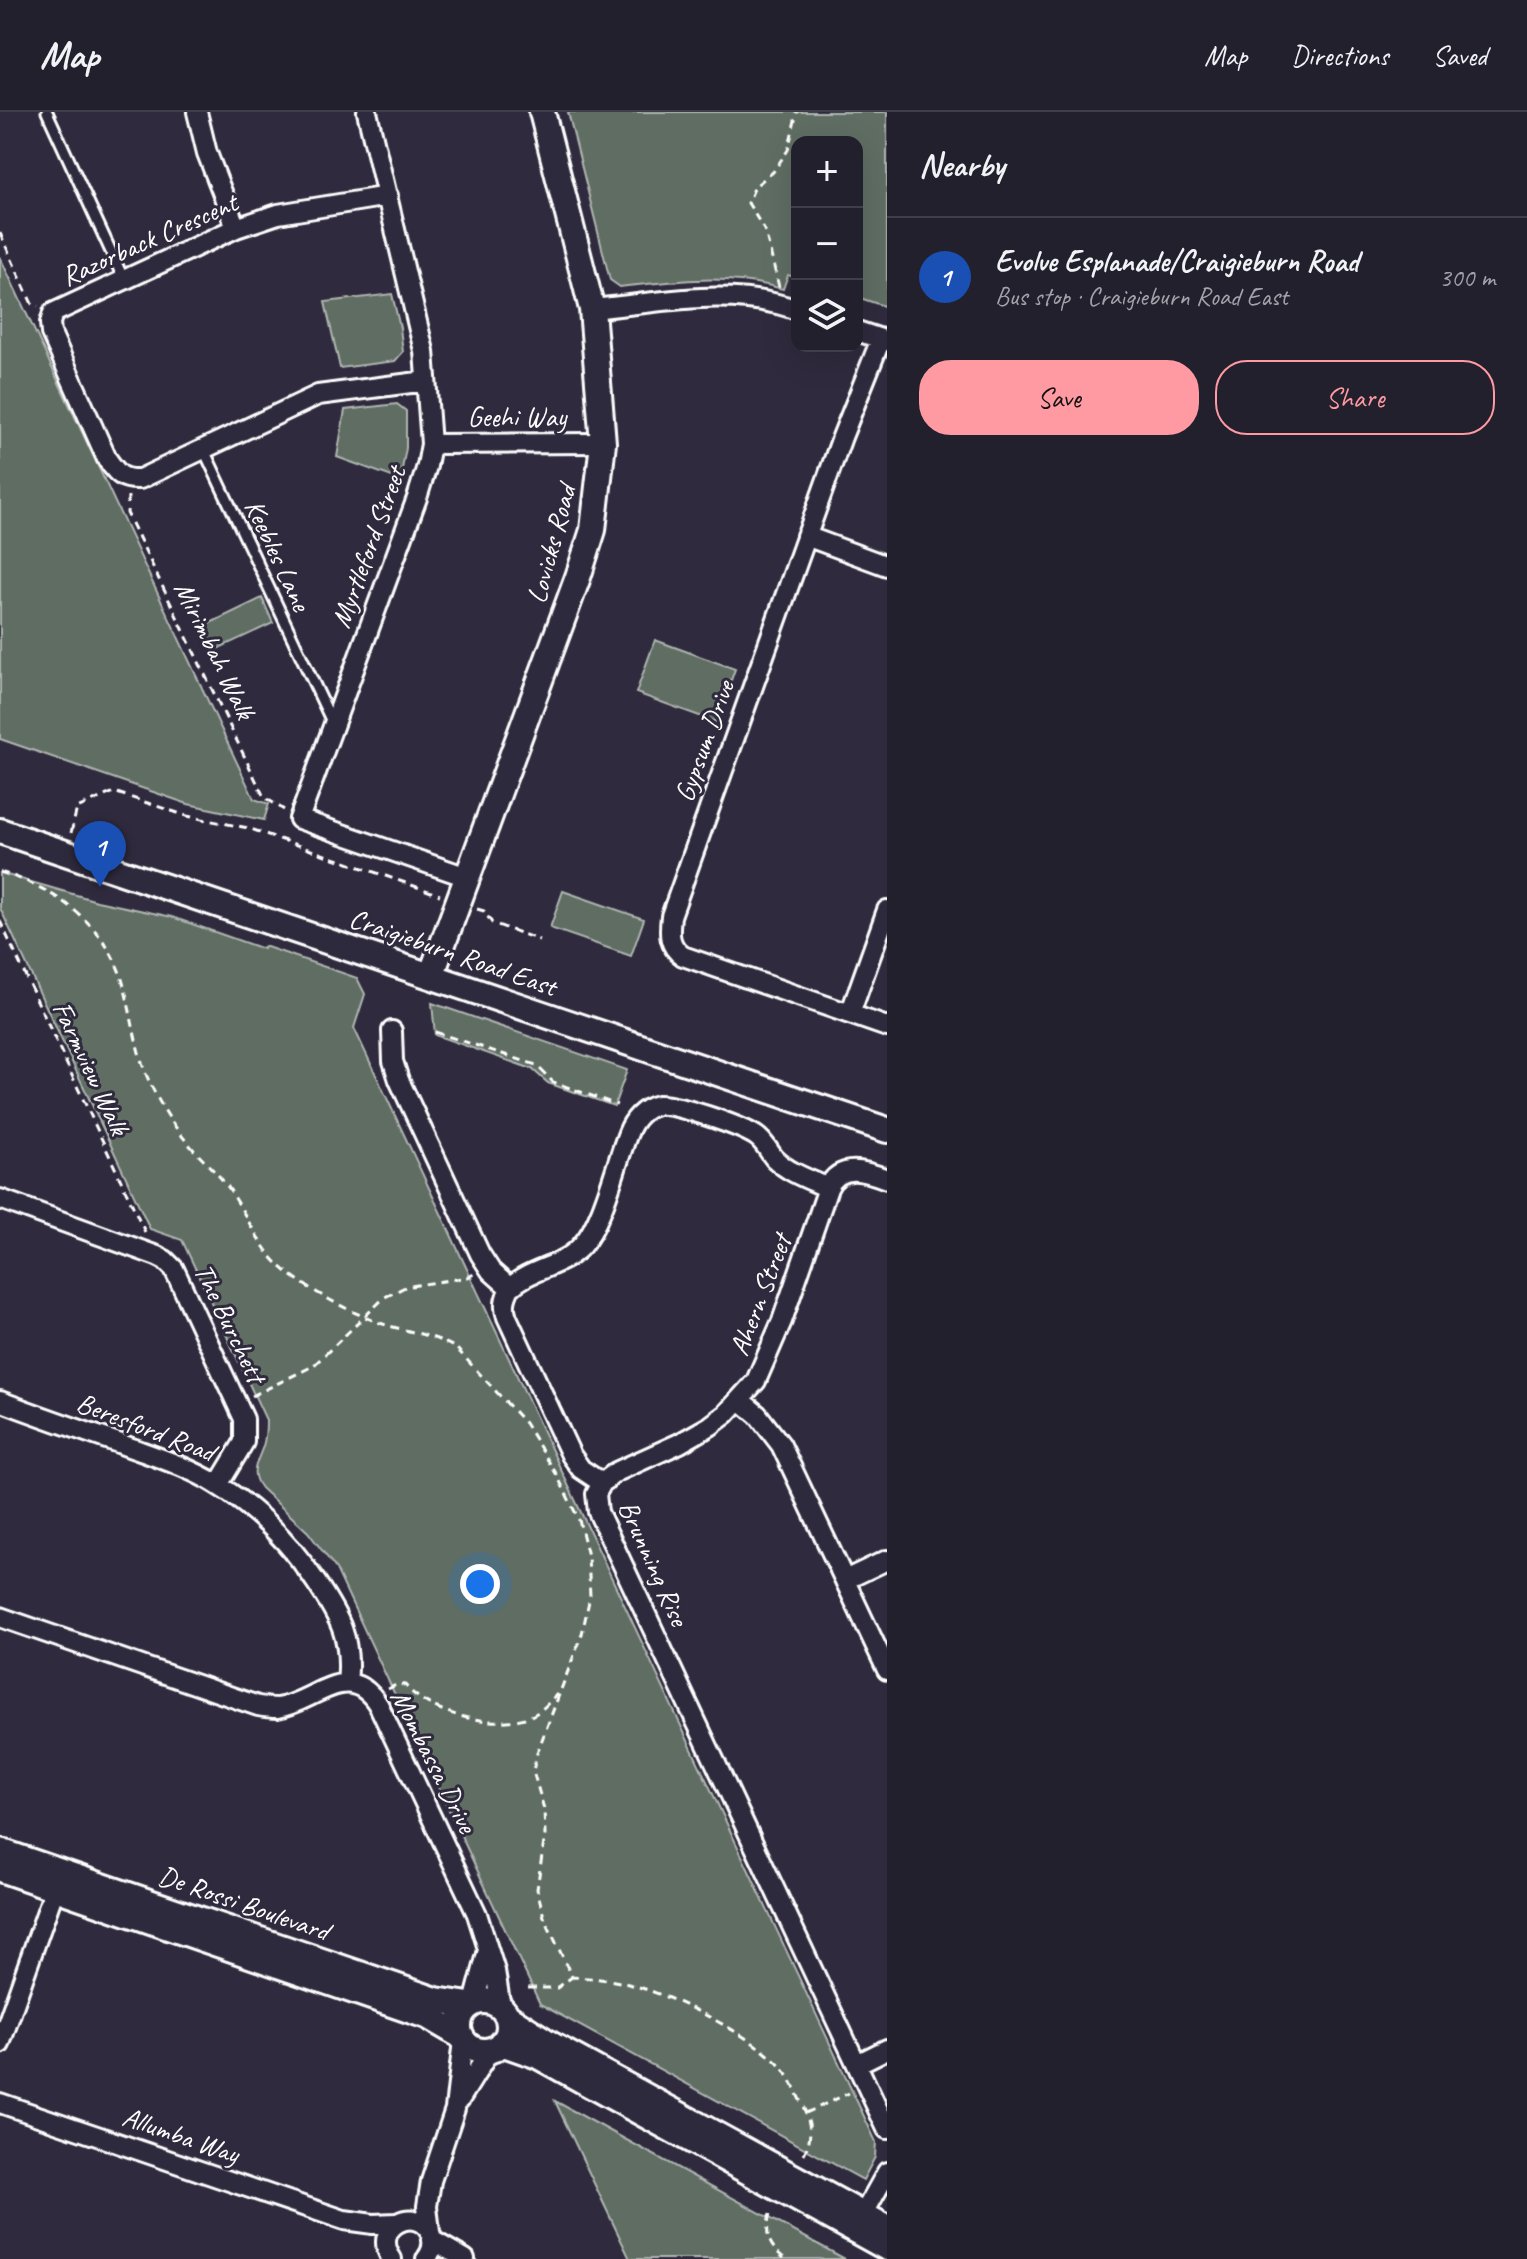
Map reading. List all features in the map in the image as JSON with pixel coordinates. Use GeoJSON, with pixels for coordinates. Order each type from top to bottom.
{"type":"FeatureCollection","features":[{"type":"Feature","properties":{"kind":"street"},"geometry":{"type":"LineString","coordinates":[[197,112],[207,153],[236,228]]}},
{"type":"Feature","properties":{"kind":"street","name":"Myrtleford Street"},"geometry":{"type":"LineString","coordinates":[[299,819],[417,498],[431,444],[424,351],[367,112]]}},
{"type":"Feature","properties":{"kind":"street","name":"Lovicks Road"},"geometry":{"type":"LineString","coordinates":[[431,976],[593,530],[603,443],[592,309],[542,112]]}},
{"type":"Feature","properties":{"kind":"street","name":"Razorback Crescent"},"geometry":{"type":"LineString","coordinates":[[128,480],[117,472],[101,445],[51,333],[53,313],[236,228],[278,214],[388,196]]}},
{"type":"Feature","properties":{"kind":"street"},"geometry":{"type":"LineString","coordinates":[[592,309],[727,296],[780,303],[791,308]]}},
{"type":"Feature","properties":{"kind":"street"},"geometry":{"type":"LineString","coordinates":[[863,333],[884,340]]}},
{"type":"Feature","properties":{"kind":"street","name":"Gypsum Drive"},"geometry":{"type":"LineString","coordinates":[[884,340],[842,437],[671,916],[669,930],[671,943],[683,956],[887,1027]]}},
{"type":"Feature","properties":{"kind":"street"},"geometry":{"type":"LineString","coordinates":[[128,480],[140,479],[318,395],[426,381]]}},
{"type":"Feature","properties":{"kind":"street","name":"Geehi Way"},"geometry":{"type":"LineString","coordinates":[[431,444],[603,443]]}},
{"type":"Feature","properties":{"kind":"street"},"geometry":{"type":"LineString","coordinates":[[806,536],[887,566]]}},
{"type":"Feature","properties":{"kind":"street"},"geometry":{"type":"LineString","coordinates":[[299,819],[467,877]]}},
{"type":"Feature","properties":{"kind":"street","name":"Craigieburn Road East"},"geometry":{"type":"LineString","coordinates":[[0,831],[887,1130]]}},
{"type":"Feature","properties":{"kind":"street"},"geometry":{"type":"LineString","coordinates":[[850,1014],[887,910]]}},
{"type":"Feature","properties":{"kind":"street"},"geometry":{"type":"LineString","coordinates":[[392,1031],[393,1061],[399,1080],[480,1254],[488,1267],[510,1288],[525,1276],[581,1248],[595,1224],[629,1129],[641,1113],[659,1105],[676,1107],[744,1130],[762,1140],[773,1157],[789,1169],[828,1188],[834,1178],[845,1171],[859,1171],[887,1179]]}},
{"type":"Feature","properties":{"kind":"street","name":"Ahern Street"},"geometry":{"type":"LineString","coordinates":[[602,1483],[616,1472],[710,1426],[726,1414],[756,1381],[771,1350],[828,1188]]}},
{"type":"Feature","properties":{"kind":"street","name":"The Burchett"},"geometry":{"type":"LineString","coordinates":[[0,1199],[157,1256],[170,1264],[244,1419],[246,1435],[241,1449],[218,1485]]}},
{"type":"Feature","properties":{"kind":"street","name":"Brunning Rise"},"geometry":{"type":"LineString","coordinates":[[510,1288],[504,1311],[571,1455],[581,1469],[602,1483],[596,1494],[598,1512],[887,2129]]}},
{"type":"Feature","properties":{"kind":"street"},"geometry":{"type":"LineString","coordinates":[[740,1400],[758,1415],[781,1445],[887,1670]]}},
{"type":"Feature","properties":{"kind":"street","name":"Beresford Road"},"geometry":{"type":"LineString","coordinates":[[0,1401],[180,1466],[218,1485],[265,1521],[305,1565],[344,1631],[348,1642],[347,1683]]}},
{"type":"Feature","properties":{"kind":"street"},"geometry":{"type":"LineString","coordinates":[[845,1580],[887,1560]]}},
{"type":"Feature","properties":{"kind":"street","name":"Mombassa Drive"},"geometry":{"type":"LineString","coordinates":[[0,1617],[266,1708],[285,1706],[334,1685],[347,1683],[373,1697],[477,1914],[504,2012]]}},
{"type":"Feature","properties":{"kind":"street","name":"De Rossi Boulevard"},"geometry":{"type":"LineString","coordinates":[[0,1851],[422,1995],[452,2003],[472,2004]]}},
{"type":"Feature","properties":{"kind":"street","name":"De Rossi Boulevard"},"geometry":{"type":"LineString","coordinates":[[0,1869],[427,2016],[462,2038]]}},
{"type":"Feature","properties":{"kind":"street"},"geometry":{"type":"LineString","coordinates":[[0,2044],[55,1888]]}},
{"type":"Feature","properties":{"kind":"street"},"geometry":{"type":"LineString","coordinates":[[426,2259],[432,2248],[427,2206],[431,2181],[455,2109],[462,2038],[460,2019],[472,2004],[488,1950]]}},
{"type":"Feature","properties":{"kind":"street"},"geometry":{"type":"LineString","coordinates":[[472,2004],[488,2001],[552,2045],[887,2228]]}},
{"type":"Feature","properties":{"kind":"street"},"geometry":{"type":"LineString","coordinates":[[455,2109],[508,2031],[504,2012]]}},
{"type":"Feature","properties":{"kind":"street"},"geometry":{"type":"LineString","coordinates":[[462,2038],[475,2049],[496,2046],[538,2056],[887,2248]]}},
{"type":"Feature","properties":{"kind":"street"},"geometry":{"type":"LineString","coordinates":[[857,2064],[887,2049]]}},
{"type":"Feature","properties":{"kind":"street","name":"Allumba Way"},"geometry":{"type":"LineString","coordinates":[[0,2103],[344,2220],[373,2224],[400,2222]]}},
{"type":"Feature","properties":{"kind":"street"},"geometry":{"type":"LineString","coordinates":[[863,2215],[887,2172]]}},
{"type":"Feature","properties":{"kind":"street"},"geometry":{"type":"LineString","coordinates":[[389,2256],[387,2235],[417,2204],[431,2181]]}},
{"type":"Feature","properties":{"kind":"street","name":"Allumba Way"},"geometry":{"type":"LineString","coordinates":[[344,2220],[369,2236],[389,2256]]}},
{"type":"Feature","properties":{"kind":"street"},"geometry":{"type":"LineString","coordinates":[[400,2222],[418,2222],[431,2236],[465,2259]]}},
{"type":"Feature","properties":{"kind":"lane"},"geometry":{"type":"LineString","coordinates":[[47,112],[124,280]]}},
{"type":"Feature","properties":{"kind":"lane","name":"Keebles Lane"},"geometry":{"type":"LineString","coordinates":[[203,448],[333,724]]}},
{"type":"Feature","properties":{"kind":"path"},"geometry":{"type":"LineString","coordinates":[[779,288],[765,231],[748,203],[755,186],[773,172],[788,150],[797,112]]}},
{"type":"Feature","properties":{"kind":"path"},"geometry":{"type":"LineString","coordinates":[[0,233],[32,304],[53,313]]}},
{"type":"Feature","properties":{"kind":"path","name":"Mirimbah Walk"},"geometry":{"type":"LineString","coordinates":[[128,480],[127,513],[264,797],[299,819]]}},
{"type":"Feature","properties":{"kind":"path"},"geometry":{"type":"LineString","coordinates":[[66,853],[77,808],[114,792],[187,816],[248,828],[484,911],[492,923],[539,940]]}},
{"type":"Feature","properties":{"kind":"path"},"geometry":{"type":"LineString","coordinates":[[0,872],[24,879],[55,895],[71,907],[112,954],[121,975],[140,1058],[159,1100],[185,1140],[226,1185],[275,1262],[301,1284],[364,1316],[444,1341],[457,1349],[525,1423],[557,1475],[579,1520],[588,1556],[590,1596],[582,1634],[533,1771],[544,1809],[545,1835],[537,1889],[544,1917],[572,1977]]}},
{"type":"Feature","properties":{"kind":"path","name":"Farmview Walk"},"geometry":{"type":"LineString","coordinates":[[0,921],[145,1232]]}},
{"type":"Feature","properties":{"kind":"path"},"geometry":{"type":"LineString","coordinates":[[435,1032],[536,1065],[553,1082],[617,1105]]}},
{"type":"Feature","properties":{"kind":"path"},"geometry":{"type":"LineString","coordinates":[[237,1403],[313,1366],[385,1297],[405,1287],[468,1277],[488,1267]]}},
{"type":"Feature","properties":{"kind":"path"},"geometry":{"type":"LineString","coordinates":[[373,1697],[398,1684],[405,1685],[414,1696],[441,1709],[469,1718],[512,1720],[535,1714],[560,1692]]}},
{"type":"Feature","properties":{"kind":"path"},"geometry":{"type":"LineString","coordinates":[[528,1988],[557,1988],[572,1977],[602,1978],[638,1986],[690,2008],[750,2040],[787,2073],[806,2113],[811,2124],[810,2140],[804,2154]]}},
{"type":"Feature","properties":{"kind":"path"},"geometry":{"type":"LineString","coordinates":[[806,2113],[867,2084]]}},
{"type":"Feature","properties":{"kind":"path"},"geometry":{"type":"LineString","coordinates":[[770,2214],[766,2232],[774,2250],[785,2259]]}},
{"type":"Feature","properties":{"kind":"green space"},"geometry":{"type":"Polygon","coordinates":[[[568,112],[887,112],[887,307],[863,299],[863,136],[791,136],[791,276],[788,275],[783,289],[721,280],[620,287],[610,280],[568,112]]]}},
{"type":"Feature","properties":{"kind":"green space"},"geometry":{"type":"Polygon","coordinates":[[[0,257],[254,799],[269,804],[264,820],[188,804],[0,739],[0,257]]]}},
{"type":"Feature","properties":{"kind":"green space"},"geometry":{"type":"Polygon","coordinates":[[[392,294],[403,352],[395,361],[340,368],[325,302],[392,294]]]}},
{"type":"Feature","properties":{"kind":"green space"},"geometry":{"type":"Polygon","coordinates":[[[397,404],[406,411],[406,448],[400,480],[337,457],[345,410],[397,404]]]}},
{"type":"Feature","properties":{"kind":"green space"},"geometry":{"type":"Polygon","coordinates":[[[262,598],[273,623],[213,651],[202,627],[262,598]]]}},
{"type":"Feature","properties":{"kind":"green space"},"geometry":{"type":"Polygon","coordinates":[[[655,640],[735,669],[716,722],[636,693],[655,640]]]}},
{"type":"Feature","properties":{"kind":"green space"},"geometry":{"type":"Polygon","coordinates":[[[0,873],[97,901],[172,917],[357,978],[365,994],[354,1028],[876,2142],[875,2157],[863,2180],[540,2004],[336,1569],[308,1532],[257,1482],[255,1467],[264,1443],[266,1420],[182,1240],[150,1229],[0,908],[0,873]]]}},
{"type":"Feature","properties":{"kind":"green space"},"geometry":{"type":"Polygon","coordinates":[[[563,891],[644,919],[631,956],[550,928],[563,891]]]}},
{"type":"Feature","properties":{"kind":"green space"},"geometry":{"type":"Polygon","coordinates":[[[432,1003],[627,1070],[614,1106],[548,1083],[532,1069],[435,1035],[432,1003]]]}},
{"type":"Feature","properties":{"kind":"green space"},"geometry":{"type":"Polygon","coordinates":[[[555,2101],[845,2259],[630,2259],[555,2101]]]}},
{"type":"Feature","properties":{"kind":"place","name":"Evolve Esplanade/Craigieburn Road"},"geometry":{"type":"Point","coordinates":[100,887]}}]}
